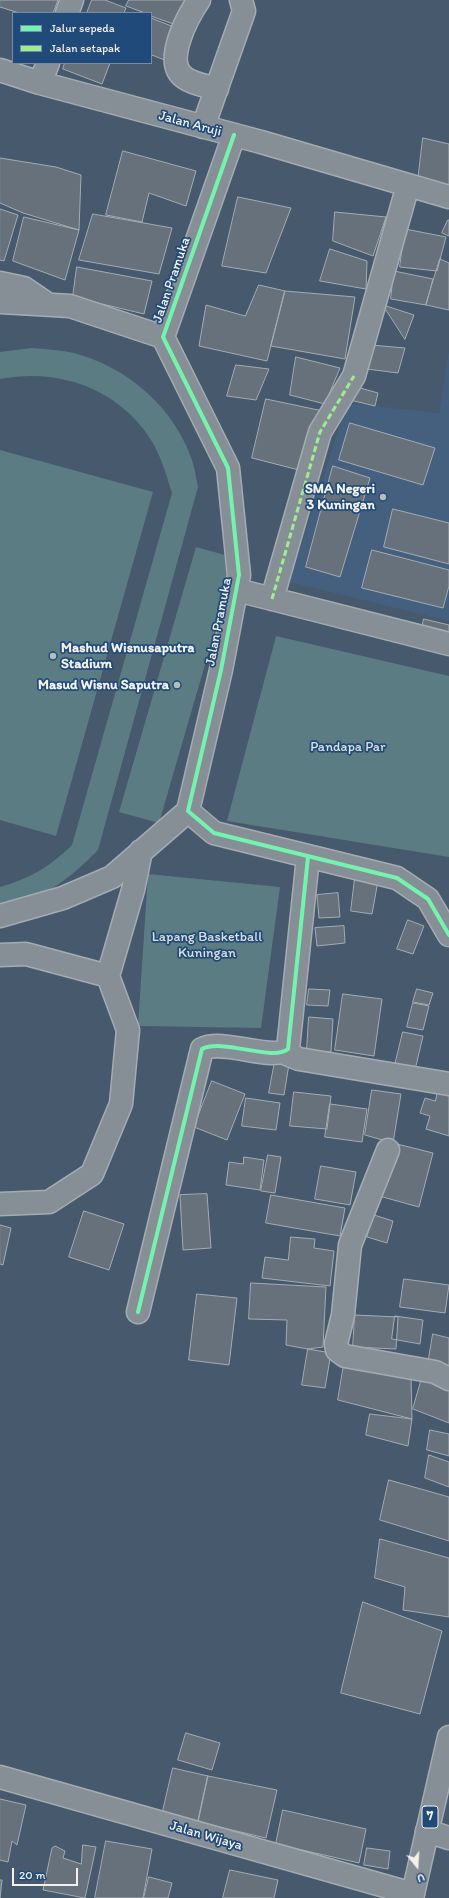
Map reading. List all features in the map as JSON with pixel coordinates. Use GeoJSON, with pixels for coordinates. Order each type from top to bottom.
{"type":"FeatureCollection","features":[{"type":"Feature","properties":{"kind":"street"},"geometry":{"type":"LineString","coordinates":[[67,12],[72,0]]}},
{"type":"Feature","properties":{"kind":"street"},"geometry":{"type":"LineString","coordinates":[[199,0],[189,15],[177,44],[177,68],[184,78],[217,89]]}},
{"type":"Feature","properties":{"kind":"street"},"geometry":{"type":"LineString","coordinates":[[202,127],[244,11],[241,0]]}},
{"type":"Feature","properties":{"kind":"street"},"geometry":{"type":"LineString","coordinates":[[40,83],[48,64]]}},
{"type":"Feature","properties":{"kind":"street","name":"Jalan Aruji"},"geometry":{"type":"LineString","coordinates":[[0,70],[40,83],[449,197]]}},
{"type":"Feature","properties":{"kind":"street","name":"Jalan Pramuka"},"geometry":{"type":"LineString","coordinates":[[188,811],[221,670],[240,575],[228,468],[163,337],[234,136]]}},
{"type":"Feature","properties":{"kind":"street"},"geometry":{"type":"LineString","coordinates":[[272,599],[320,432],[354,376],[408,185]]}},
{"type":"Feature","properties":{"kind":"street"},"geometry":{"type":"LineString","coordinates":[[0,283],[24,288],[49,305]]}},
{"type":"Feature","properties":{"kind":"street"},"geometry":{"type":"LineString","coordinates":[[0,302],[70,306],[163,337]]}},
{"type":"Feature","properties":{"kind":"street"},"geometry":{"type":"LineString","coordinates":[[237,590],[449,644]]}},
{"type":"Feature","properties":{"kind":"street"},"geometry":{"type":"LineString","coordinates":[[0,916],[63,898],[112,877],[188,811],[214,834],[397,878],[428,899],[449,935]]}},
{"type":"Feature","properties":{"kind":"street"},"geometry":{"type":"LineString","coordinates":[[0,1204],[49,1202],[92,1174],[121,1104],[128,1030],[108,976],[133,890],[141,851]]}},
{"type":"Feature","properties":{"kind":"street"},"geometry":{"type":"LineString","coordinates":[[282,1052],[288,1049],[308,856]]}},
{"type":"Feature","properties":{"kind":"street"},"geometry":{"type":"LineString","coordinates":[[0,955],[26,954],[108,976]]}},
{"type":"Feature","properties":{"kind":"street"},"geometry":{"type":"LineString","coordinates":[[138,1312],[202,1049],[214,1045],[282,1052],[299,1059],[449,1084]]}},
{"type":"Feature","properties":{"kind":"street"},"geometry":{"type":"LineString","coordinates":[[388,1150],[350,1246],[343,1315],[336,1344],[337,1350],[345,1356],[435,1372],[449,1379]]}},
{"type":"Feature","properties":{"kind":"street","name":"7"},"geometry":{"type":"LineString","coordinates":[[412,1896],[449,1737]]}},
{"type":"Feature","properties":{"kind":"street","name":"Jalan Wijaya"},"geometry":{"type":"LineString","coordinates":[[0,1777],[412,1896]]}},
{"type":"Feature","properties":{"kind":"street"},"geometry":{"type":"LineString","coordinates":[[427,1831],[449,1838]]}},
{"type":"Feature","properties":{"kind":"shaded area","name":"SMA Negeri 3 Kuningan"},"geometry":{"type":"Polygon","coordinates":[[[449,350],[449,621],[289,582],[347,403],[439,413],[449,350]]]}},
{"type":"Feature","properties":{"kind":"green space"},"geometry":{"type":"Polygon","coordinates":[[[31,348],[69,352],[94,359],[130,379],[146,392],[161,407],[184,441],[193,463],[198,487],[98,850],[70,876],[47,891],[39,895],[0,907],[0,887],[21,880],[39,871],[64,853],[72,845],[172,493],[154,445],[141,426],[125,410],[107,397],[88,387],[67,380],[23,376],[0,379],[0,352],[31,348]]]}},
{"type":"Feature","properties":{"kind":"green space","name":"Mashud Wisnusaputra Stadium"},"geometry":{"type":"Polygon","coordinates":[[[0,450],[153,492],[56,836],[0,820],[0,450]]]}},
{"type":"Feature","properties":{"kind":"green space","name":"Masud Wisnu Saputra"},"geometry":{"type":"Polygon","coordinates":[[[196,547],[236,558],[159,823],[119,812],[196,547]]]}},
{"type":"Feature","properties":{"kind":"green space","name":"Pandapa Par"},"geometry":{"type":"Polygon","coordinates":[[[276,636],[449,676],[449,857],[227,821],[276,636]]]}},
{"type":"Feature","properties":{"kind":"green space","name":"Lapang Basketball Kuningan"},"geometry":{"type":"Polygon","coordinates":[[[148,874],[280,887],[261,1028],[138,1026],[148,874]]]}},
{"type":"Feature","properties":{"kind":"building"},"geometry":{"type":"Polygon","coordinates":[[[0,0],[58,0],[53,12],[16,12],[0,7],[0,0]]]}},
{"type":"Feature","properties":{"kind":"building"},"geometry":{"type":"Polygon","coordinates":[[[92,0],[105,0],[126,8],[124,12],[87,12],[92,0]]]}},
{"type":"Feature","properties":{"kind":"building"},"geometry":{"type":"Polygon","coordinates":[[[129,0],[190,0],[179,26],[152,16],[152,12],[142,12],[126,6],[129,0]]]}},
{"type":"Feature","properties":{"kind":"building"},"geometry":{"type":"Polygon","coordinates":[[[152,18],[179,29],[167,61],[152,55],[152,18]]]}},
{"type":"Feature","properties":{"kind":"building"},"geometry":{"type":"Polygon","coordinates":[[[65,64],[110,64],[102,84],[63,69],[65,64]]]}},
{"type":"Feature","properties":{"kind":"building"},"geometry":{"type":"Polygon","coordinates":[[[423,138],[449,144],[449,187],[418,181],[423,138]]]}},
{"type":"Feature","properties":{"kind":"building"},"geometry":{"type":"Polygon","coordinates":[[[123,151],[196,171],[186,206],[149,193],[142,222],[106,215],[123,151]]]}},
{"type":"Feature","properties":{"kind":"building"},"geometry":{"type":"Polygon","coordinates":[[[0,158],[56,167],[81,175],[79,230],[23,213],[0,203],[0,158]]]}},
{"type":"Feature","properties":{"kind":"building"},"geometry":{"type":"Polygon","coordinates":[[[238,197],[291,208],[266,273],[222,266],[238,197]]]}},
{"type":"Feature","properties":{"kind":"building"},"geometry":{"type":"Polygon","coordinates":[[[0,209],[18,215],[4,261],[0,260],[0,209]]]}},
{"type":"Feature","properties":{"kind":"building"},"geometry":{"type":"Polygon","coordinates":[[[335,212],[386,217],[373,256],[333,241],[335,212]]]}},
{"type":"Feature","properties":{"kind":"building"},"geometry":{"type":"Polygon","coordinates":[[[93,214],[172,228],[159,274],[79,260],[93,214]]]}},
{"type":"Feature","properties":{"kind":"building"},"geometry":{"type":"Polygon","coordinates":[[[24,217],[79,230],[65,280],[13,261],[24,217]]]}},
{"type":"Feature","properties":{"kind":"building"},"geometry":{"type":"Polygon","coordinates":[[[449,220],[449,236],[442,233],[449,220]]]}},
{"type":"Feature","properties":{"kind":"building"},"geometry":{"type":"Polygon","coordinates":[[[405,229],[446,237],[437,271],[400,267],[405,229]]]}},
{"type":"Feature","properties":{"kind":"building"},"geometry":{"type":"Polygon","coordinates":[[[330,249],[367,261],[366,289],[320,281],[330,249]]]}},
{"type":"Feature","properties":{"kind":"building"},"geometry":{"type":"Polygon","coordinates":[[[440,259],[449,263],[449,310],[426,305],[440,259]]]}},
{"type":"Feature","properties":{"kind":"building"},"geometry":{"type":"Polygon","coordinates":[[[77,267],[152,281],[144,314],[73,297],[77,267]]]}},
{"type":"Feature","properties":{"kind":"building"},"geometry":{"type":"Polygon","coordinates":[[[394,271],[433,279],[426,305],[391,299],[394,271]]]}},
{"type":"Feature","properties":{"kind":"building"},"geometry":{"type":"Polygon","coordinates":[[[259,285],[285,291],[267,361],[199,346],[206,305],[245,316],[259,285]]]}},
{"type":"Feature","properties":{"kind":"building"},"geometry":{"type":"Polygon","coordinates":[[[285,291],[355,297],[345,359],[271,346],[285,291]]]}},
{"type":"Feature","properties":{"kind":"building"},"geometry":{"type":"Polygon","coordinates":[[[383,305],[414,315],[405,339],[383,305]]]}},
{"type":"Feature","properties":{"kind":"building"},"geometry":{"type":"Polygon","coordinates":[[[371,345],[405,348],[398,373],[367,369],[371,345]]]}},
{"type":"Feature","properties":{"kind":"building"},"geometry":{"type":"Polygon","coordinates":[[[296,357],[340,368],[325,404],[290,395],[296,357]]]}},
{"type":"Feature","properties":{"kind":"building"},"geometry":{"type":"Polygon","coordinates":[[[236,365],[269,369],[256,400],[227,396],[236,365]]]}},
{"type":"Feature","properties":{"kind":"building"},"geometry":{"type":"Polygon","coordinates":[[[353,386],[378,393],[375,406],[350,400],[353,386]]]}},
{"type":"Feature","properties":{"kind":"building"},"geometry":{"type":"Polygon","coordinates":[[[266,399],[323,411],[299,470],[252,458],[266,399]]]}},
{"type":"Feature","properties":{"kind":"building"},"geometry":{"type":"Polygon","coordinates":[[[350,423],[435,448],[423,485],[339,460],[350,423]]]}},
{"type":"Feature","properties":{"kind":"building"},"geometry":{"type":"Polygon","coordinates":[[[333,466],[370,478],[340,577],[306,567],[333,466]]]}},
{"type":"Feature","properties":{"kind":"building"},"geometry":{"type":"Polygon","coordinates":[[[393,509],[449,523],[449,564],[384,547],[393,509]]]}},
{"type":"Feature","properties":{"kind":"building"},"geometry":{"type":"Polygon","coordinates":[[[372,550],[449,570],[449,586],[443,608],[362,588],[372,550]]]}},
{"type":"Feature","properties":{"kind":"building"},"geometry":{"type":"Polygon","coordinates":[[[424,619],[449,625],[449,638],[421,631],[424,619]]]}},
{"type":"Feature","properties":{"kind":"building"},"geometry":{"type":"Polygon","coordinates":[[[355,878],[378,881],[372,914],[351,911],[355,878]]]}},
{"type":"Feature","properties":{"kind":"building"},"geometry":{"type":"Polygon","coordinates":[[[338,893],[340,917],[319,918],[317,895],[338,893]]]}},
{"type":"Feature","properties":{"kind":"building"},"geometry":{"type":"Polygon","coordinates":[[[408,920],[424,926],[413,954],[397,949],[408,920]]]}},
{"type":"Feature","properties":{"kind":"building"},"geometry":{"type":"Polygon","coordinates":[[[344,926],[345,943],[317,946],[315,928],[344,926]]]}},
{"type":"Feature","properties":{"kind":"building"},"geometry":{"type":"Polygon","coordinates":[[[309,989],[330,990],[328,1006],[307,1005],[309,989]]]}},
{"type":"Feature","properties":{"kind":"building"},"geometry":{"type":"Polygon","coordinates":[[[417,989],[433,993],[429,1005],[413,1002],[417,989]]]}},
{"type":"Feature","properties":{"kind":"building"},"geometry":{"type":"Polygon","coordinates":[[[343,994],[382,999],[374,1056],[335,1050],[343,994]]]}},
{"type":"Feature","properties":{"kind":"building"},"geometry":{"type":"Polygon","coordinates":[[[413,1003],[429,1006],[423,1030],[407,1027],[413,1003]]]}},
{"type":"Feature","properties":{"kind":"building"},"geometry":{"type":"Polygon","coordinates":[[[309,1017],[333,1019],[331,1052],[307,1050],[309,1017]]]}},
{"type":"Feature","properties":{"kind":"building"},"geometry":{"type":"Polygon","coordinates":[[[403,1032],[423,1036],[415,1070],[395,1065],[403,1032]]]}},
{"type":"Feature","properties":{"kind":"building"},"geometry":{"type":"Polygon","coordinates":[[[275,1061],[289,1064],[284,1095],[269,1093],[275,1061]]]}},
{"type":"Feature","properties":{"kind":"building"},"geometry":{"type":"Polygon","coordinates":[[[212,1081],[245,1094],[227,1140],[194,1127],[212,1081]]]}},
{"type":"Feature","properties":{"kind":"building"},"geometry":{"type":"Polygon","coordinates":[[[372,1090],[401,1094],[393,1143],[365,1135],[372,1090]]]}},
{"type":"Feature","properties":{"kind":"building"},"geometry":{"type":"Polygon","coordinates":[[[438,1091],[449,1095],[449,1136],[426,1129],[430,1116],[420,1113],[425,1098],[435,1101],[438,1091]]]}},
{"type":"Feature","properties":{"kind":"building"},"geometry":{"type":"Polygon","coordinates":[[[294,1092],[331,1096],[327,1129],[290,1126],[294,1092]]]}},
{"type":"Feature","properties":{"kind":"building"},"geometry":{"type":"Polygon","coordinates":[[[246,1098],[280,1103],[276,1130],[242,1126],[246,1098]]]}},
{"type":"Feature","properties":{"kind":"building"},"geometry":{"type":"Polygon","coordinates":[[[330,1104],[367,1109],[362,1142],[325,1137],[330,1104]]]}},
{"type":"Feature","properties":{"kind":"building"},"geometry":{"type":"Polygon","coordinates":[[[393,1143],[433,1153],[419,1207],[379,1196],[393,1143]]]}},
{"type":"Feature","properties":{"kind":"building"},"geometry":{"type":"Polygon","coordinates":[[[268,1155],[281,1157],[275,1193],[261,1191],[268,1155]]]}},
{"type":"Feature","properties":{"kind":"building"},"geometry":{"type":"Polygon","coordinates":[[[244,1157],[264,1160],[260,1190],[226,1185],[229,1162],[243,1164],[244,1157]]]}},
{"type":"Feature","properties":{"kind":"building"},"geometry":{"type":"Polygon","coordinates":[[[321,1166],[356,1172],[350,1205],[315,1199],[321,1166]]]}},
{"type":"Feature","properties":{"kind":"building"},"geometry":{"type":"Polygon","coordinates":[[[207,1194],[211,1248],[183,1250],[180,1195],[207,1194]]]}},
{"type":"Feature","properties":{"kind":"building"},"geometry":{"type":"Polygon","coordinates":[[[271,1195],[345,1208],[340,1236],[266,1223],[271,1195]]]}},
{"type":"Feature","properties":{"kind":"building"},"geometry":{"type":"Polygon","coordinates":[[[84,1211],[124,1224],[109,1270],[69,1257],[84,1211]]]}},
{"type":"Feature","properties":{"kind":"building"},"geometry":{"type":"Polygon","coordinates":[[[374,1215],[393,1221],[387,1243],[367,1237],[374,1215]]]}},
{"type":"Feature","properties":{"kind":"building"},"geometry":{"type":"Polygon","coordinates":[[[0,1225],[11,1228],[3,1265],[0,1264],[0,1225]]]}},
{"type":"Feature","properties":{"kind":"building"},"geometry":{"type":"Polygon","coordinates":[[[291,1237],[315,1239],[314,1248],[334,1251],[330,1286],[262,1278],[265,1257],[288,1260],[291,1237]]]}},
{"type":"Feature","properties":{"kind":"building"},"geometry":{"type":"Polygon","coordinates":[[[404,1279],[449,1285],[445,1313],[400,1307],[404,1279]]]}},
{"type":"Feature","properties":{"kind":"building"},"geometry":{"type":"Polygon","coordinates":[[[251,1283],[326,1287],[323,1347],[308,1349],[286,1345],[287,1320],[249,1319],[251,1283]]]}},
{"type":"Feature","properties":{"kind":"building"},"geometry":{"type":"Polygon","coordinates":[[[197,1294],[237,1298],[229,1365],[189,1360],[197,1294]]]}},
{"type":"Feature","properties":{"kind":"building"},"geometry":{"type":"Polygon","coordinates":[[[355,1315],[398,1317],[396,1349],[353,1347],[355,1315]]]}},
{"type":"Feature","properties":{"kind":"building"},"geometry":{"type":"Polygon","coordinates":[[[395,1316],[423,1320],[420,1344],[392,1339],[395,1316]]]}},
{"type":"Feature","properties":{"kind":"building"},"geometry":{"type":"Polygon","coordinates":[[[433,1334],[449,1338],[449,1373],[428,1364],[433,1334]]]}},
{"type":"Feature","properties":{"kind":"building"},"geometry":{"type":"Polygon","coordinates":[[[308,1349],[331,1353],[325,1388],[302,1385],[308,1349]]]}},
{"type":"Feature","properties":{"kind":"building"},"geometry":{"type":"Polygon","coordinates":[[[344,1364],[411,1376],[412,1419],[338,1400],[344,1364]]]}},
{"type":"Feature","properties":{"kind":"building"},"geometry":{"type":"Polygon","coordinates":[[[422,1378],[449,1390],[449,1423],[413,1409],[422,1378]]]}},
{"type":"Feature","properties":{"kind":"building"},"geometry":{"type":"Polygon","coordinates":[[[370,1414],[412,1419],[408,1446],[366,1435],[370,1414]]]}},
{"type":"Feature","properties":{"kind":"building"},"geometry":{"type":"Polygon","coordinates":[[[430,1430],[449,1434],[449,1456],[427,1450],[430,1430]]]}},
{"type":"Feature","properties":{"kind":"building"},"geometry":{"type":"Polygon","coordinates":[[[429,1455],[449,1462],[449,1487],[425,1478],[429,1455]]]}},
{"type":"Feature","properties":{"kind":"building"},"geometry":{"type":"Polygon","coordinates":[[[389,1480],[449,1497],[449,1541],[380,1520],[389,1480]]]}},
{"type":"Feature","properties":{"kind":"building"},"geometry":{"type":"Polygon","coordinates":[[[380,1539],[449,1558],[449,1617],[403,1610],[405,1587],[375,1578],[380,1539]]]}},
{"type":"Feature","properties":{"kind":"building"},"geometry":{"type":"Polygon","coordinates":[[[363,1602],[442,1631],[420,1714],[341,1693],[363,1602]]]}},
{"type":"Feature","properties":{"kind":"building"},"geometry":{"type":"Polygon","coordinates":[[[186,1733],[220,1743],[212,1770],[178,1760],[186,1733]]]}},
{"type":"Feature","properties":{"kind":"building"},"geometry":{"type":"Polygon","coordinates":[[[173,1768],[208,1776],[198,1822],[162,1815],[173,1768]]]}},
{"type":"Feature","properties":{"kind":"building"},"geometry":{"type":"Polygon","coordinates":[[[208,1776],[277,1790],[266,1838],[198,1822],[208,1776]]]}},
{"type":"Feature","properties":{"kind":"building"},"geometry":{"type":"Polygon","coordinates":[[[0,1799],[26,1805],[17,1845],[12,1841],[8,1862],[0,1860],[0,1799]]]}},
{"type":"Feature","properties":{"kind":"building"},"geometry":{"type":"Polygon","coordinates":[[[283,1810],[366,1829],[359,1863],[276,1844],[283,1810]]]}},
{"type":"Feature","properties":{"kind":"building"},"geometry":{"type":"Polygon","coordinates":[[[106,1841],[152,1849],[143,1898],[95,1898],[106,1841]]]}},
{"type":"Feature","properties":{"kind":"building"},"geometry":{"type":"Polygon","coordinates":[[[83,1845],[96,1847],[85,1898],[43,1890],[52,1848],[55,1846],[65,1851],[63,1858],[81,1864],[83,1845]]]}},
{"type":"Feature","properties":{"kind":"building"},"geometry":{"type":"Polygon","coordinates":[[[367,1848],[390,1851],[388,1869],[364,1865],[367,1848]]]}},
{"type":"Feature","properties":{"kind":"building"},"geometry":{"type":"Polygon","coordinates":[[[230,1870],[278,1880],[274,1898],[223,1898],[230,1870]]]}},
{"type":"Feature","properties":{"kind":"building"},"geometry":{"type":"Polygon","coordinates":[[[149,1877],[172,1883],[168,1898],[144,1898],[149,1877]]]}},
{"type":"Feature","properties":{"kind":"building"},"geometry":{"type":"Polygon","coordinates":[[[0,1880],[2,1880],[0,1898],[0,1880]]]}},
{"type":"Feature","properties":{"kind":"marked path"},"geometry":{"type":"LineString","coordinates":[[272,599],[320,432],[354,376]]}},
{"type":"Feature","properties":{"kind":"cycle path"},"geometry":{"type":"LineString","coordinates":[[234,135],[163,337],[228,468],[239,575],[221,670],[188,811],[214,833],[397,878],[428,899],[449,935]]}},
{"type":"Feature","properties":{"kind":"cycle path"},"geometry":{"type":"LineString","coordinates":[[138,1312],[202,1049],[211,1046],[222,1046],[271,1053],[281,1052],[288,1049],[308,857]]}},
{"type":"Feature","properties":{"kind":"place","name":"SMA Negeri 3 Kuningan"},"geometry":{"type":"Point","coordinates":[383,497]}},
{"type":"Feature","properties":{"kind":"place","name":"Mashud Wisnusaputra Stadium"},"geometry":{"type":"Point","coordinates":[53,656]}},
{"type":"Feature","properties":{"kind":"place","name":"Masud Wisnu Saputra"},"geometry":{"type":"Point","coordinates":[177,685]}}]}
